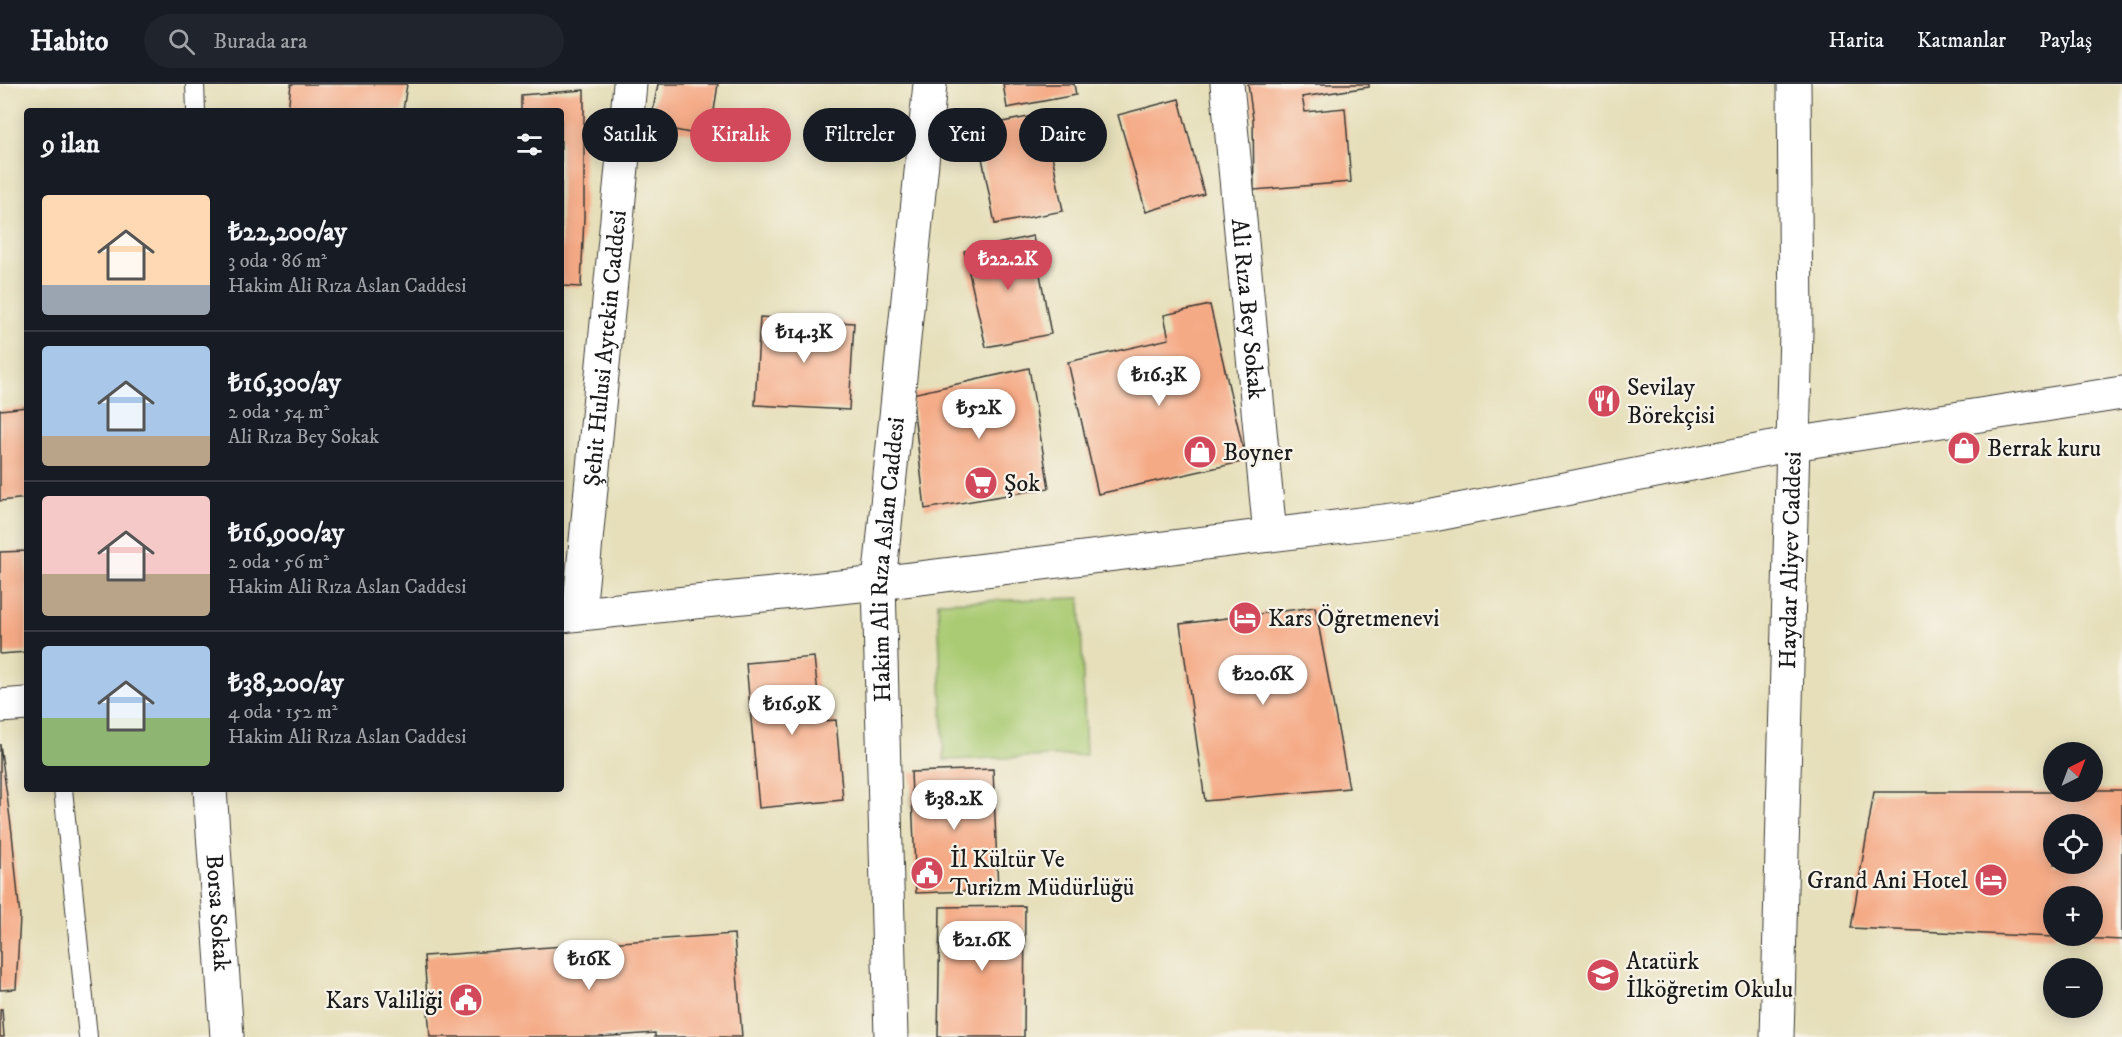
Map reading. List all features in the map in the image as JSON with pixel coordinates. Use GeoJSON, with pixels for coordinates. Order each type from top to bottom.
{"type":"FeatureCollection","features":[{"type":"Feature","properties":{"kind":"street","name":"Şehit Hulusi Aytekin Caddesi"},"geometry":{"type":"LineString","coordinates":[[570,614],[630,84]]}},
{"type":"Feature","properties":{"kind":"street","name":"Hakim Ali Rıza Aslan Caddesi"},"geometry":{"type":"LineString","coordinates":[[891,1037],[879,583],[930,84]]}},
{"type":"Feature","properties":{"kind":"street","name":"Ali Rıza Bey Sokak"},"geometry":{"type":"LineString","coordinates":[[1227,84],[1270,535]]}},
{"type":"Feature","properties":{"kind":"street","name":"Haydar Aliyev Caddesi"},"geometry":{"type":"LineString","coordinates":[[1777,1037],[1796,331],[1794,84]]}},
{"type":"Feature","properties":{"kind":"street"},"geometry":{"type":"LineString","coordinates":[[570,614],[879,583],[1432,515],[1793,444],[2122,393]]}},
{"type":"Feature","properties":{"kind":"street"},"geometry":{"type":"LineString","coordinates":[[0,706],[24,704]]}},
{"type":"Feature","properties":{"kind":"street","name":"Borsa Sokak"},"geometry":{"type":"LineString","coordinates":[[210,792],[227,1037]]}},
{"type":"Feature","properties":{"kind":"lane"},"geometry":{"type":"LineString","coordinates":[[195,84],[196,108]]}},
{"type":"Feature","properties":{"kind":"lane"},"geometry":{"type":"LineString","coordinates":[[63,792],[88,1037]]}},
{"type":"Feature","properties":{"kind":"green space"},"geometry":{"type":"Polygon","coordinates":[[[1080,598],[1086,755],[944,760],[938,602],[1080,598]]]}},
{"type":"Feature","properties":{"kind":"building"},"geometry":{"type":"Polygon","coordinates":[[[291,84],[407,84],[403,108],[288,108],[291,84]]]}},
{"type":"Feature","properties":{"kind":"building"},"geometry":{"type":"Polygon","coordinates":[[[658,84],[718,84],[714,108],[690,108],[690,133],[678,131],[678,108],[653,108],[658,84]]]}},
{"type":"Feature","properties":{"kind":"building"},"geometry":{"type":"Polygon","coordinates":[[[1003,84],[1074,84],[1076,95],[1007,108],[1003,84]]]}},
{"type":"Feature","properties":{"kind":"building"},"geometry":{"type":"Polygon","coordinates":[[[1248,84],[1369,84],[1369,87],[1302,97],[1305,112],[1345,108],[1351,182],[1254,190],[1253,119],[1248,84]]]}},
{"type":"Feature","properties":{"kind":"building"},"geometry":{"type":"Polygon","coordinates":[[[584,90],[582,162],[584,162],[584,217],[581,287],[564,286],[564,108],[521,108],[521,95],[584,90]]]}},
{"type":"Feature","properties":{"kind":"building"},"geometry":{"type":"Polygon","coordinates":[[[1179,99],[1204,194],[1146,212],[1118,115],[1179,99]]]}},
{"type":"Feature","properties":{"kind":"building"},"geometry":{"type":"Polygon","coordinates":[[[1019,119],[1019,162],[1053,162],[1063,211],[995,224],[983,162],[1007,162],[1007,121],[1019,119]]]}},
{"type":"Feature","properties":{"kind":"building"},"geometry":{"type":"Polygon","coordinates":[[[1033,236],[1051,334],[986,347],[964,251],[1033,236]]]}},
{"type":"Feature","properties":{"kind":"building"},"geometry":{"type":"Polygon","coordinates":[[[1210,305],[1246,461],[1098,494],[1068,362],[1169,339],[1164,315],[1210,305]]]}},
{"type":"Feature","properties":{"kind":"building"},"geometry":{"type":"Polygon","coordinates":[[[760,317],[854,323],[849,410],[755,405],[760,317]]]}},
{"type":"Feature","properties":{"kind":"building"},"geometry":{"type":"Polygon","coordinates":[[[1029,368],[1049,488],[925,509],[912,394],[1029,368]]]}},
{"type":"Feature","properties":{"kind":"building"},"geometry":{"type":"Polygon","coordinates":[[[24,407],[24,498],[0,501],[0,410],[24,407]]]}},
{"type":"Feature","properties":{"kind":"building"},"geometry":{"type":"Polygon","coordinates":[[[24,551],[24,652],[0,654],[0,552],[24,551]]]}},
{"type":"Feature","properties":{"kind":"building","name":"Kars Öğretmenevi"},"geometry":{"type":"Polygon","coordinates":[[[1315,607],[1349,788],[1205,801],[1180,624],[1315,607]]]}},
{"type":"Feature","properties":{"kind":"building"},"geometry":{"type":"Polygon","coordinates":[[[814,657],[821,721],[836,720],[843,800],[759,808],[746,663],[814,657]]]}},
{"type":"Feature","properties":{"kind":"building"},"geometry":{"type":"Polygon","coordinates":[[[0,744],[20,917],[16,989],[0,990],[0,744]]]}},
{"type":"Feature","properties":{"kind":"building"},"geometry":{"type":"Polygon","coordinates":[[[993,769],[998,890],[916,893],[911,772],[993,769]]]}},
{"type":"Feature","properties":{"kind":"building","name":"Grand Ani Hotel"},"geometry":{"type":"Polygon","coordinates":[[[2103,790],[2122,790],[2122,940],[2103,939],[2103,886],[2043,886],[2043,937],[1851,928],[1874,792],[2043,792],[2043,802],[2103,802],[2103,790]]]}},
{"type":"Feature","properties":{"kind":"building"},"geometry":{"type":"Polygon","coordinates":[[[1025,906],[1024,1037],[938,1037],[940,907],[1025,906]]]}},
{"type":"Feature","properties":{"kind":"building"},"geometry":{"type":"Polygon","coordinates":[[[734,934],[742,1037],[655,1037],[655,1033],[600,1037],[430,1037],[424,956],[734,934]]]}},
{"type":"Feature","properties":{"kind":"building"},"geometry":{"type":"Polygon","coordinates":[[[2,1009],[4,1037],[0,1037],[0,1010],[2,1009]]]}},
{"type":"Feature","properties":{"kind":"place","name":"Sevilay Börekçisi"},"geometry":{"type":"Point","coordinates":[1604,401]}},
{"type":"Feature","properties":{"kind":"place","name":"Berrak kuru"},"geometry":{"type":"Point","coordinates":[1964,448]}},
{"type":"Feature","properties":{"kind":"place","name":"Boyner"},"geometry":{"type":"Point","coordinates":[1200,452]}},
{"type":"Feature","properties":{"kind":"place","name":"Şok"},"geometry":{"type":"Point","coordinates":[981,483]}},
{"type":"Feature","properties":{"kind":"place","name":"Kars Öğretmenevi"},"geometry":{"type":"Point","coordinates":[1245,618]}},
{"type":"Feature","properties":{"kind":"place","name":"İl Kültür Ve Turizm Müdürlüğü"},"geometry":{"type":"Point","coordinates":[927,873]}},
{"type":"Feature","properties":{"kind":"place","name":"Grand Ani Hotel"},"geometry":{"type":"Point","coordinates":[1991,880]}},
{"type":"Feature","properties":{"kind":"place","name":"Atatürk İlköğretim Okulu"},"geometry":{"type":"Point","coordinates":[1603,975]}},
{"type":"Feature","properties":{"kind":"place","name":"Kars Valiliği"},"geometry":{"type":"Point","coordinates":[466,1000]}}]}
